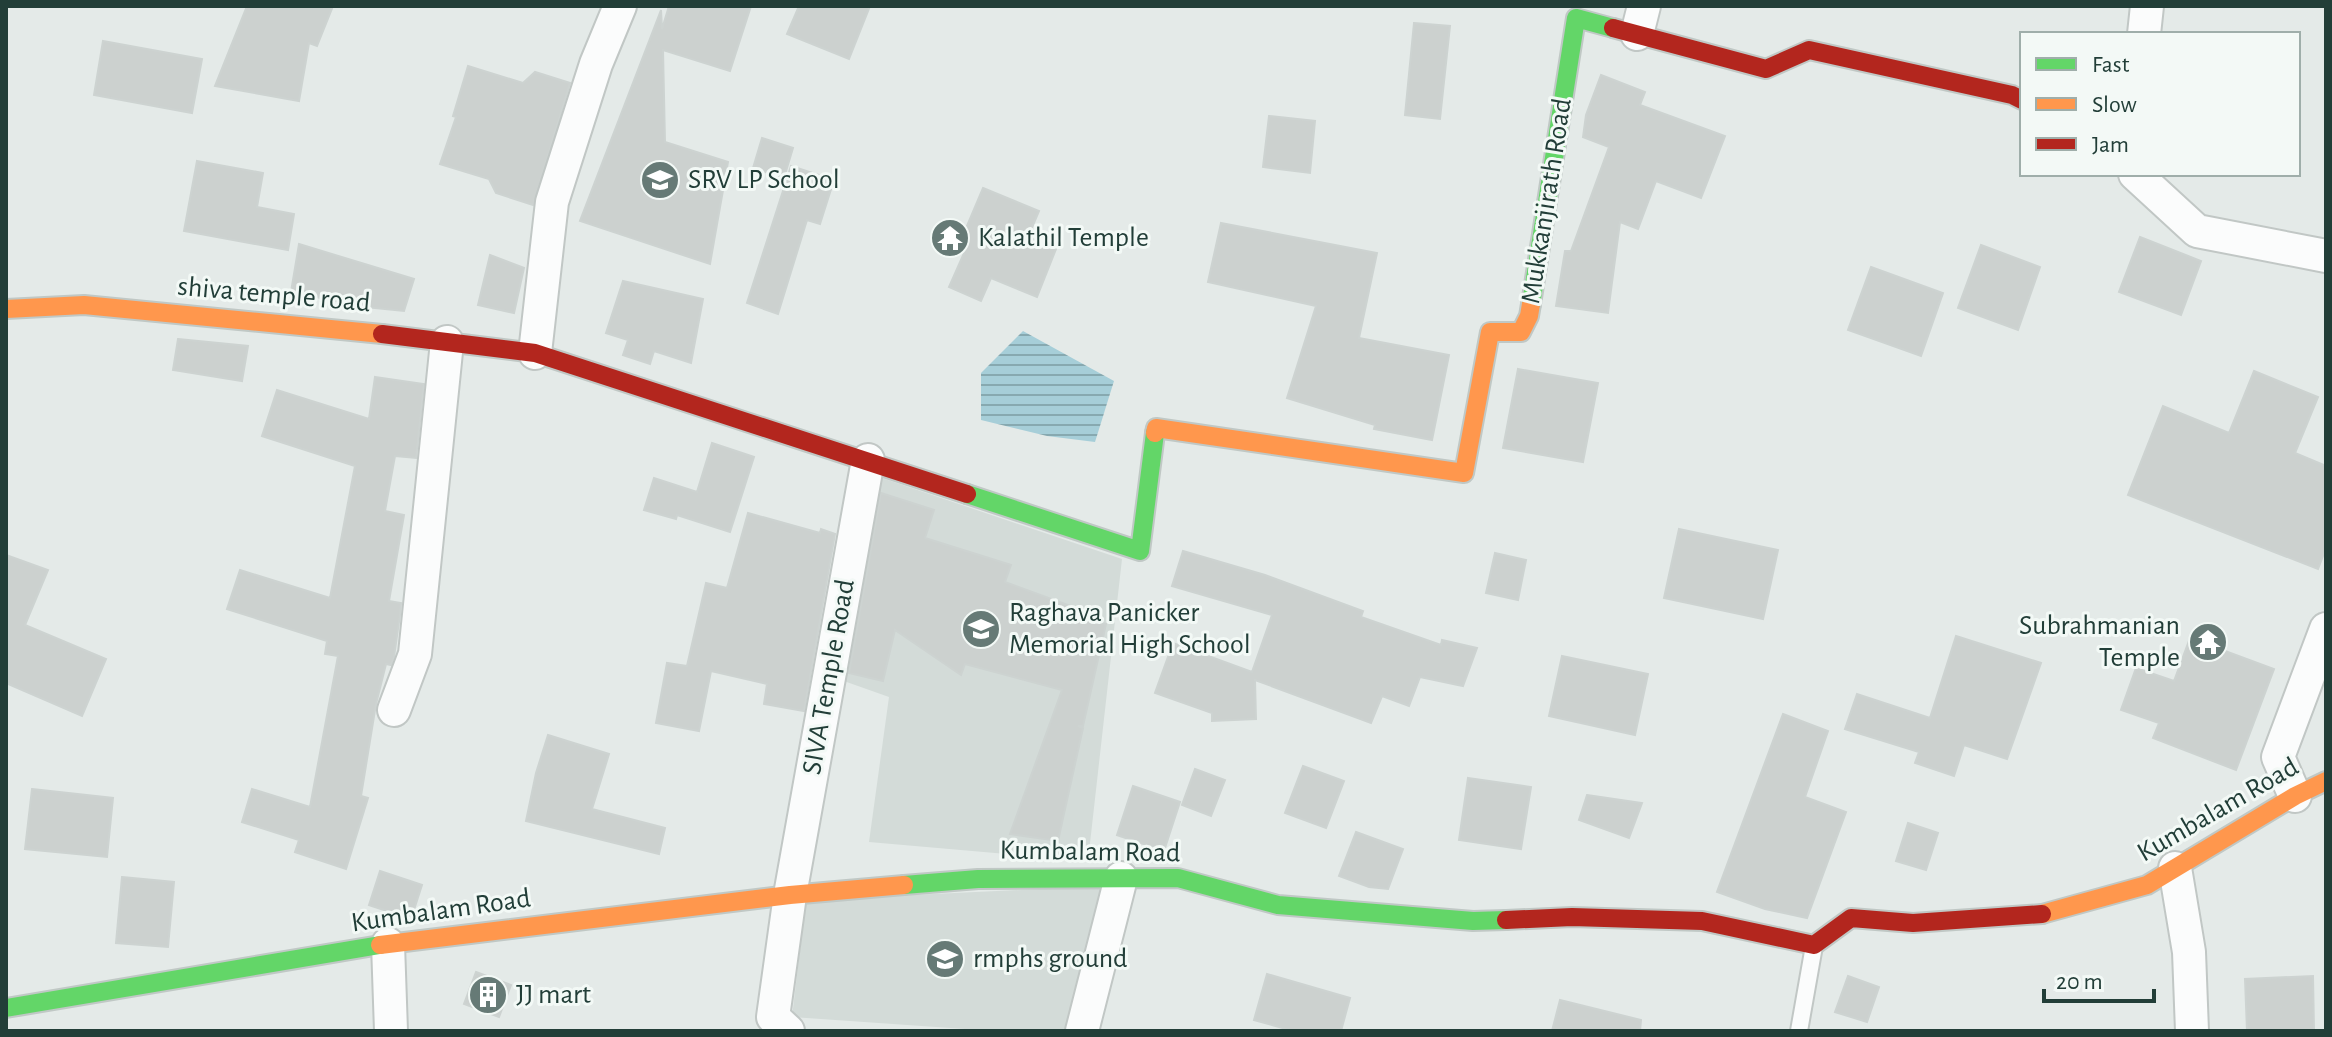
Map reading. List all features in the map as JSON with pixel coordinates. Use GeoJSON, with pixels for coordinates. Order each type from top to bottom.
{"type":"FeatureCollection","features":[{"type":"Feature","properties":{"kind":"street"},"geometry":{"type":"LineString","coordinates":[[535,353],[552,202],[596,64],[620,6]]}},
{"type":"Feature","properties":{"kind":"street"},"geometry":{"type":"LineString","coordinates":[[2144,32],[2147,6]]}},
{"type":"Feature","properties":{"kind":"street","name":"Mukkanjirath Road"},"geometry":{"type":"LineString","coordinates":[[868,460],[1140,551],[1156,428],[1464,473],[1490,332],[1521,332],[1529,316],[1576,18],[1641,20],[1766,69],[1809,50],[2020,99]]}},
{"type":"Feature","properties":{"kind":"street"},"geometry":{"type":"LineString","coordinates":[[2137,176],[2197,231],[2326,256]]}},
{"type":"Feature","properties":{"kind":"street","name":"shiva temple road"},"geometry":{"type":"LineString","coordinates":[[6,309],[84,305],[535,353],[868,460]]}},
{"type":"Feature","properties":{"kind":"street"},"geometry":{"type":"LineString","coordinates":[[394,710],[415,654],[447,342]]}},
{"type":"Feature","properties":{"kind":"street","name":"SIVA Temple Road"},"geometry":{"type":"LineString","coordinates":[[779,1029],[773,1017],[790,895],[868,460]]}},
{"type":"Feature","properties":{"kind":"street"},"geometry":{"type":"LineString","coordinates":[[2295,796],[2278,757],[2326,629]]}},
{"type":"Feature","properties":{"kind":"street","name":"Kumbalam Road"},"geometry":{"type":"LineString","coordinates":[[6,1008],[388,944],[790,895],[978,879],[1178,878],[1278,905],[1473,921],[1572,917],[1702,921],[1814,945],[1851,918],[1913,923],[2034,916],[2147,885],[2295,796],[2326,781]]}},
{"type":"Feature","properties":{"kind":"street"},"geometry":{"type":"LineString","coordinates":[[2175,868],[2189,952],[2192,1031]]}},
{"type":"Feature","properties":{"kind":"street"},"geometry":{"type":"LineString","coordinates":[[1082,1031],[1121,878]]}},
{"type":"Feature","properties":{"kind":"street"},"geometry":{"type":"LineString","coordinates":[[388,944],[391,1031]]}},
{"type":"Feature","properties":{"kind":"lane"},"geometry":{"type":"LineString","coordinates":[[1799,1031],[1814,945]]}},
{"type":"Feature","properties":{"kind":"shaded area","name":"Raghava Panicker Memorial High School"},"geometry":{"type":"Polygon","coordinates":[[[873,475],[1122,559],[1088,861],[869,842],[889,697],[841,680],[873,475]]]}},
{"type":"Feature","properties":{"kind":"shaded area","name":"rmphs ground"},"geometry":{"type":"Polygon","coordinates":[[[1106,886],[1074,1031],[994,1031],[792,1017],[806,900],[1106,886]]]}},
{"type":"Feature","properties":{"kind":"water"},"geometry":{"type":"Polygon","coordinates":[[[1023,331],[1114,381],[1095,442],[1047,436],[981,420],[981,373],[1023,331]]]}},
{"type":"Feature","properties":{"kind":"building"},"geometry":{"type":"Polygon","coordinates":[[[247,6],[333,6],[317,46],[309,43],[299,101],[215,86],[247,6]]]}},
{"type":"Feature","properties":{"kind":"building"},"geometry":{"type":"Polygon","coordinates":[[[669,6],[751,6],[730,71],[663,50],[665,142],[728,162],[710,264],[580,221],[661,10],[662,29],[669,6]]]}},
{"type":"Feature","properties":{"kind":"building"},"geometry":{"type":"Polygon","coordinates":[[[799,6],[870,6],[849,59],[787,34],[799,6]]]}},
{"type":"Feature","properties":{"kind":"building"},"geometry":{"type":"Polygon","coordinates":[[[1414,23],[1450,26],[1440,119],[1405,115],[1414,23]]]}},
{"type":"Feature","properties":{"kind":"building"},"geometry":{"type":"Polygon","coordinates":[[[103,41],[202,59],[192,113],[94,95],[103,41]]]}},
{"type":"Feature","properties":{"kind":"building"},"geometry":{"type":"Polygon","coordinates":[[[468,66],[523,83],[535,72],[570,83],[533,205],[496,193],[489,179],[440,164],[456,117],[453,116],[468,66]]]}},
{"type":"Feature","properties":{"kind":"building"},"geometry":{"type":"Polygon","coordinates":[[[1601,75],[1645,92],[1640,105],[1725,136],[1701,198],[1656,181],[1638,229],[1620,222],[1608,313],[1556,306],[1565,251],[1571,251],[1609,147],[1583,137],[1586,115],[1601,75]]]}},
{"type":"Feature","properties":{"kind":"building"},"geometry":{"type":"Polygon","coordinates":[[[1269,116],[1315,121],[1310,173],[1263,167],[1269,116]]]}},
{"type":"Feature","properties":{"kind":"building"},"geometry":{"type":"Polygon","coordinates":[[[762,138],[793,148],[784,178],[753,168],[762,138]]]}},
{"type":"Feature","properties":{"kind":"building"},"geometry":{"type":"Polygon","coordinates":[[[197,161],[263,173],[257,207],[294,214],[288,250],[184,231],[197,161]]]}},
{"type":"Feature","properties":{"kind":"building"},"geometry":{"type":"Polygon","coordinates":[[[791,166],[834,180],[820,224],[807,220],[778,314],[747,303],[791,166]]]}},
{"type":"Feature","properties":{"kind":"building"},"geometry":{"type":"Polygon","coordinates":[[[983,188],[1039,211],[1028,237],[1056,249],[1037,297],[991,278],[981,301],[949,287],[968,244],[961,240],[983,188]]]}},
{"type":"Feature","properties":{"kind":"building"},"geometry":{"type":"Polygon","coordinates":[[[1221,223],[1377,253],[1359,338],[1449,355],[1432,440],[1374,429],[1375,425],[1287,398],[1316,306],[1208,282],[1221,223]]]}},
{"type":"Feature","properties":{"kind":"building"},"geometry":{"type":"Polygon","coordinates":[[[2140,237],[2201,261],[2181,315],[2119,292],[2140,237]]]}},
{"type":"Feature","properties":{"kind":"building"},"geometry":{"type":"Polygon","coordinates":[[[299,244],[414,279],[404,311],[365,307],[291,292],[299,244]]]}},
{"type":"Feature","properties":{"kind":"building"},"geometry":{"type":"Polygon","coordinates":[[[1981,245],[2040,267],[2018,330],[1958,308],[1981,245]]]}},
{"type":"Feature","properties":{"kind":"building"},"geometry":{"type":"Polygon","coordinates":[[[490,255],[524,268],[514,313],[478,305],[490,255]]]}},
{"type":"Feature","properties":{"kind":"building"},"geometry":{"type":"Polygon","coordinates":[[[1871,267],[1943,293],[1921,356],[1848,330],[1871,267]]]}},
{"type":"Feature","properties":{"kind":"building"},"geometry":{"type":"Polygon","coordinates":[[[623,281],[703,299],[691,363],[654,351],[650,364],[623,355],[628,340],[606,333],[623,281]]]}},
{"type":"Feature","properties":{"kind":"building"},"geometry":{"type":"Polygon","coordinates":[[[178,339],[248,346],[242,381],[173,370],[178,339]]]}},
{"type":"Feature","properties":{"kind":"building"},"geometry":{"type":"Polygon","coordinates":[[[1518,369],[1598,383],[1583,462],[1503,448],[1518,369]]]}},
{"type":"Feature","properties":{"kind":"building"},"geometry":{"type":"Polygon","coordinates":[[[2254,371],[2318,397],[2295,453],[2326,466],[2326,548],[2318,569],[2128,495],[2163,406],[2229,433],[2254,371]]]}},
{"type":"Feature","properties":{"kind":"building"},"geometry":{"type":"Polygon","coordinates":[[[375,377],[424,384],[416,458],[395,456],[385,511],[404,515],[389,601],[401,603],[400,615],[394,657],[391,665],[386,664],[376,704],[361,796],[368,798],[346,869],[295,852],[299,840],[242,822],[252,789],[310,807],[338,656],[325,654],[327,641],[227,609],[240,570],[330,598],[355,466],[262,436],[277,390],[369,419],[375,377]]]}},
{"type":"Feature","properties":{"kind":"building"},"geometry":{"type":"Polygon","coordinates":[[[712,443],[754,457],[730,532],[677,515],[676,519],[644,510],[654,478],[697,492],[712,443]]]}},
{"type":"Feature","properties":{"kind":"building"},"geometry":{"type":"Polygon","coordinates":[[[881,493],[934,510],[925,538],[1011,565],[1005,582],[1090,613],[1098,622],[1106,624],[1083,726],[1078,726],[1083,728],[1058,841],[1010,834],[1062,690],[965,664],[961,675],[895,630],[883,681],[849,673],[881,493]]]}},
{"type":"Feature","properties":{"kind":"building"},"geometry":{"type":"Polygon","coordinates":[[[748,513],[820,533],[821,529],[835,534],[804,711],[764,704],[767,684],[711,671],[699,731],[656,723],[667,663],[687,666],[706,583],[727,588],[748,513]]]}},
{"type":"Feature","properties":{"kind":"building"},"geometry":{"type":"Polygon","coordinates":[[[1679,529],[1778,550],[1763,619],[1664,598],[1679,529]]]}},
{"type":"Feature","properties":{"kind":"building"},"geometry":{"type":"Polygon","coordinates":[[[1183,551],[1265,575],[1363,611],[1361,617],[1441,645],[1442,640],[1477,648],[1463,686],[1420,677],[1409,706],[1382,696],[1371,723],[1255,680],[1256,719],[1212,721],[1212,713],[1155,693],[1173,643],[1252,672],[1272,615],[1172,586],[1183,551]]]}},
{"type":"Feature","properties":{"kind":"building"},"geometry":{"type":"Polygon","coordinates":[[[1495,553],[1526,560],[1518,600],[1486,593],[1495,553]]]}},
{"type":"Feature","properties":{"kind":"building"},"geometry":{"type":"Polygon","coordinates":[[[6,555],[48,570],[25,625],[106,659],[82,716],[6,683],[6,555]]]}},
{"type":"Feature","properties":{"kind":"building"},"geometry":{"type":"Polygon","coordinates":[[[1956,636],[2041,663],[2007,759],[1964,745],[1954,776],[1915,763],[1919,752],[1845,729],[1857,694],[1930,718],[1956,636]]]}},
{"type":"Feature","properties":{"kind":"building"},"geometry":{"type":"Polygon","coordinates":[[[2190,638],[2274,669],[2236,770],[2153,738],[2159,723],[2121,710],[2136,668],[2174,681],[2190,638]]]}},
{"type":"Feature","properties":{"kind":"building"},"geometry":{"type":"Polygon","coordinates":[[[1562,656],[1648,674],[1635,735],[1549,716],[1562,656]]]}},
{"type":"Feature","properties":{"kind":"building"},"geometry":{"type":"Polygon","coordinates":[[[1783,714],[1828,731],[1805,797],[1846,812],[1807,918],[1765,909],[1717,892],[1783,714]]]}},
{"type":"Feature","properties":{"kind":"building"},"geometry":{"type":"Polygon","coordinates":[[[548,735],[609,754],[592,809],[665,828],[659,854],[526,821],[548,735]]]}},
{"type":"Feature","properties":{"kind":"building"},"geometry":{"type":"Polygon","coordinates":[[[1303,766],[1344,781],[1326,828],[1285,813],[1303,766]]]}},
{"type":"Feature","properties":{"kind":"building"},"geometry":{"type":"Polygon","coordinates":[[[1195,769],[1225,780],[1211,816],[1182,805],[1195,769]]]}},
{"type":"Feature","properties":{"kind":"building"},"geometry":{"type":"Polygon","coordinates":[[[1468,778],[1531,787],[1521,849],[1459,840],[1468,778]]]}},
{"type":"Feature","properties":{"kind":"building"},"geometry":{"type":"Polygon","coordinates":[[[1133,786],[1180,802],[1164,851],[1117,835],[1133,786]]]}},
{"type":"Feature","properties":{"kind":"building"},"geometry":{"type":"Polygon","coordinates":[[[32,789],[113,798],[107,857],[25,849],[32,789]]]}},
{"type":"Feature","properties":{"kind":"building"},"geometry":{"type":"Polygon","coordinates":[[[1587,795],[1642,803],[1629,838],[1579,820],[1587,795]]]}},
{"type":"Feature","properties":{"kind":"building"},"geometry":{"type":"Polygon","coordinates":[[[1908,823],[1938,833],[1926,870],[1896,861],[1908,823]]]}},
{"type":"Feature","properties":{"kind":"building"},"geometry":{"type":"Polygon","coordinates":[[[1356,832],[1403,849],[1388,889],[1369,887],[1339,876],[1356,832]]]}},
{"type":"Feature","properties":{"kind":"building"},"geometry":{"type":"Polygon","coordinates":[[[380,871],[422,885],[412,916],[405,917],[369,905],[380,871]]]}},
{"type":"Feature","properties":{"kind":"building"},"geometry":{"type":"Polygon","coordinates":[[[122,877],[174,882],[168,947],[116,943],[122,877]]]}},
{"type":"Feature","properties":{"kind":"building","name":"JJ mart"},"geometry":{"type":"Polygon","coordinates":[[[476,972],[511,985],[499,1017],[464,1004],[476,972]]]}},
{"type":"Feature","properties":{"kind":"building"},"geometry":{"type":"Polygon","coordinates":[[[1267,974],[1350,998],[1341,1031],[1293,1031],[1254,1020],[1267,974]]]}},
{"type":"Feature","properties":{"kind":"building"},"geometry":{"type":"Polygon","coordinates":[[[1848,976],[1879,987],[1867,1022],[1835,1012],[1848,976]]]}},
{"type":"Feature","properties":{"kind":"building"},"geometry":{"type":"Polygon","coordinates":[[[2313,976],[2314,1031],[2247,1031],[2245,979],[2313,976]]]}},
{"type":"Feature","properties":{"kind":"building"},"geometry":{"type":"Polygon","coordinates":[[[1560,1000],[1641,1020],[1640,1031],[1552,1031],[1560,1000]]]}},
{"type":"Feature","properties":{"kind":"traffic: fast"},"geometry":{"type":"LineString","coordinates":[[1531,304],[1576,18],[1613,28]]}},
{"type":"Feature","properties":{"kind":"traffic: fast"},"geometry":{"type":"LineString","coordinates":[[967,494],[1140,551],[1155,433]]}},
{"type":"Feature","properties":{"kind":"traffic: fast"},"geometry":{"type":"LineString","coordinates":[[904,885],[978,879],[1178,878],[1278,905],[1473,921],[1506,920]]}},
{"type":"Feature","properties":{"kind":"traffic: fast"},"geometry":{"type":"LineString","coordinates":[[6,1008],[380,945]]}},
{"type":"Feature","properties":{"kind":"traffic: slow"},"geometry":{"type":"LineString","coordinates":[[1155,433],[1156,428],[1464,473],[1490,332],[1521,332],[1531,304]]}},
{"type":"Feature","properties":{"kind":"traffic: slow"},"geometry":{"type":"LineString","coordinates":[[6,309],[84,305],[382,334]]}},
{"type":"Feature","properties":{"kind":"traffic: slow"},"geometry":{"type":"LineString","coordinates":[[2042,914],[2147,885],[2295,796],[2326,781]]}},
{"type":"Feature","properties":{"kind":"traffic: slow"},"geometry":{"type":"LineString","coordinates":[[380,945],[790,895],[904,885]]}},
{"type":"Feature","properties":{"kind":"traffic: jam"},"geometry":{"type":"LineString","coordinates":[[1613,28],[1766,69],[1809,50],[2020,99]]}},
{"type":"Feature","properties":{"kind":"traffic: jam"},"geometry":{"type":"LineString","coordinates":[[382,334],[535,353],[967,494]]}},
{"type":"Feature","properties":{"kind":"traffic: jam"},"geometry":{"type":"LineString","coordinates":[[1506,920],[1572,917],[1702,921],[1814,945],[1851,918],[1913,923],[2042,914]]}},
{"type":"Feature","properties":{"kind":"place","name":"SRV LP School"},"geometry":{"type":"Point","coordinates":[660,180]}},
{"type":"Feature","properties":{"kind":"place","name":"Kalathil Temple"},"geometry":{"type":"Point","coordinates":[950,238]}},
{"type":"Feature","properties":{"kind":"place","name":"Raghava Panicker Memorial High School"},"geometry":{"type":"Point","coordinates":[981,629]}},
{"type":"Feature","properties":{"kind":"place","name":"Subrahmanian Temple"},"geometry":{"type":"Point","coordinates":[2208,642]}},
{"type":"Feature","properties":{"kind":"place","name":"rmphs ground"},"geometry":{"type":"Point","coordinates":[945,959]}},
{"type":"Feature","properties":{"kind":"place","name":"JJ mart"},"geometry":{"type":"Point","coordinates":[488,995]}}]}
